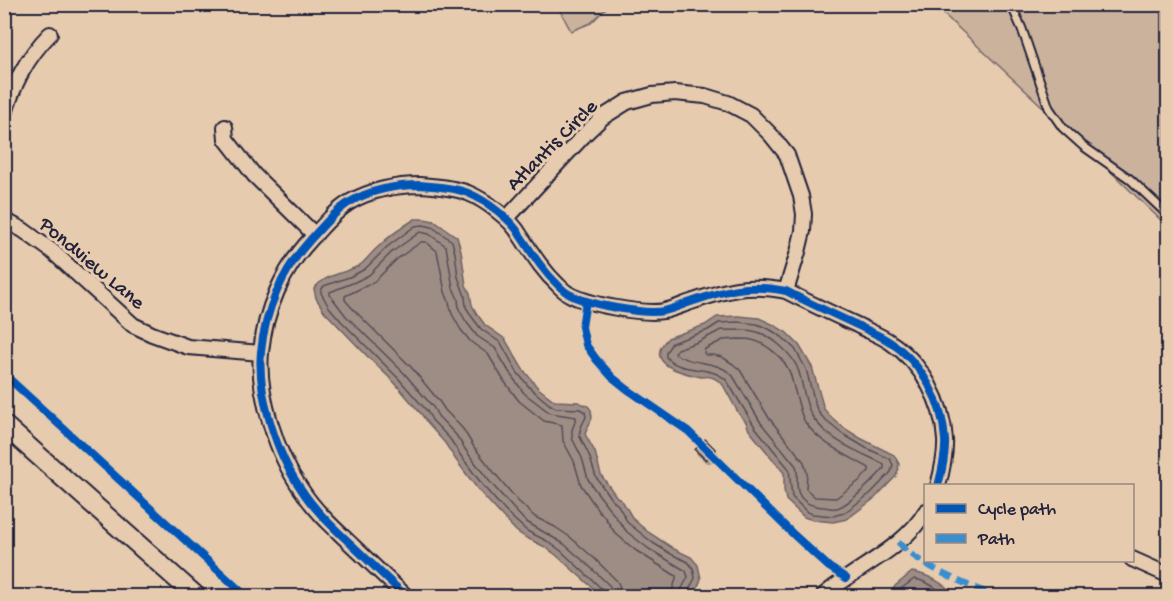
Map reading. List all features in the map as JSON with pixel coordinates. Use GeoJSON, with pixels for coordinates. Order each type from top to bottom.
{"type":"FeatureCollection","features":[{"type":"Feature","properties":{"kind":"street"},"geometry":{"type":"LineString","coordinates":[[4,117],[21,72],[50,34]]}},
{"type":"Feature","properties":{"kind":"street","name":"Atlantis Circle"},"geometry":{"type":"LineString","coordinates":[[507,218],[586,133],[603,117],[627,102],[652,95],[675,93],[705,96],[728,103],[751,115],[771,135],[787,156],[801,196],[804,214],[803,231],[786,291]]}},
{"type":"Feature","properties":{"kind":"street"},"geometry":{"type":"LineString","coordinates":[[225,127],[226,139],[254,175],[315,235]]}},
{"type":"Feature","properties":{"kind":"street"},"geometry":{"type":"LineString","coordinates":[[406,597],[327,522],[301,489],[285,461],[269,421],[262,380],[261,353],[268,314],[278,289],[303,248],[350,202],[390,187],[419,185],[468,193],[507,218],[549,276],[568,294],[591,302],[627,310],[663,311],[727,290],[752,287],[771,288],[786,291],[889,341],[905,353],[923,373],[934,395],[942,420],[945,441],[938,484]]}},
{"type":"Feature","properties":{"kind":"street","name":"Pondview Lane"},"geometry":{"type":"LineString","coordinates":[[4,220],[23,230],[52,251],[134,325],[188,347],[261,353]]}},
{"type":"Feature","properties":{"kind":"street"},"geometry":{"type":"LineString","coordinates":[[4,425],[196,597]]}},
{"type":"Feature","properties":{"kind":"street"},"geometry":{"type":"LineString","coordinates":[[823,597],[902,539],[924,514]]}},
{"type":"Feature","properties":{"kind":"street"},"geometry":{"type":"LineString","coordinates":[[1134,561],[1168,575]]}},
{"type":"Feature","properties":{"kind":"lane"},"geometry":{"type":"LineString","coordinates":[[1011,4],[1049,108],[1063,128],[1083,146],[1130,179],[1168,215]]}},
{"type":"Feature","properties":{"kind":"shaded area"},"geometry":{"type":"Polygon","coordinates":[[[557,5],[609,5],[591,23],[571,31],[557,5]]]}},
{"type":"Feature","properties":{"kind":"shaded area"},"geometry":{"type":"Polygon","coordinates":[[[934,5],[1168,5],[1168,227],[1083,145],[1079,147],[1056,126],[1044,108],[934,5]]]}},
{"type":"Feature","properties":{"kind":"water"},"geometry":{"type":"Polygon","coordinates":[[[415,219],[434,221],[457,237],[472,305],[485,325],[505,339],[522,368],[538,388],[555,401],[578,402],[588,406],[591,410],[592,418],[585,434],[595,452],[601,475],[623,502],[633,519],[648,532],[691,557],[698,565],[701,579],[691,596],[602,596],[556,555],[516,531],[479,491],[445,443],[394,382],[324,311],[316,298],[314,289],[318,284],[329,277],[360,265],[386,240],[415,219]]]}},
{"type":"Feature","properties":{"kind":"water"},"geometry":{"type":"Polygon","coordinates":[[[717,317],[759,318],[786,332],[799,345],[812,367],[824,409],[844,428],[894,455],[899,464],[896,476],[875,498],[847,519],[833,522],[804,517],[786,500],[784,473],[749,430],[723,385],[711,377],[701,377],[675,370],[662,361],[661,347],[668,338],[705,325],[717,317]]]}},
{"type":"Feature","properties":{"kind":"water"},"geometry":{"type":"Polygon","coordinates":[[[912,572],[925,575],[957,596],[889,596],[895,586],[912,572]]]}},
{"type":"Feature","properties":{"kind":"building"},"geometry":{"type":"Polygon","coordinates":[[[705,439],[716,450],[706,460],[695,450],[705,439]]]}},
{"type":"Feature","properties":{"kind":"marked path"},"geometry":{"type":"LineString","coordinates":[[898,542],[931,567],[996,596]]}},
{"type":"Feature","properties":{"kind":"cycle path"},"geometry":{"type":"LineString","coordinates":[[406,596],[312,505],[292,475],[270,424],[261,369],[263,336],[271,306],[292,263],[339,210],[366,194],[384,189],[426,185],[444,187],[475,196],[490,205],[510,223],[552,279],[562,289],[577,298],[601,305],[655,312],[726,291],[748,288],[772,289],[786,291],[882,337],[912,361],[921,372],[935,398],[945,440],[938,484]]}},
{"type":"Feature","properties":{"kind":"cycle path"},"geometry":{"type":"LineString","coordinates":[[586,301],[582,327],[586,345],[612,377],[688,431],[794,535],[829,567],[846,578]]}},
{"type":"Feature","properties":{"kind":"cycle path"},"geometry":{"type":"LineString","coordinates":[[4,374],[246,596]]}}]}
